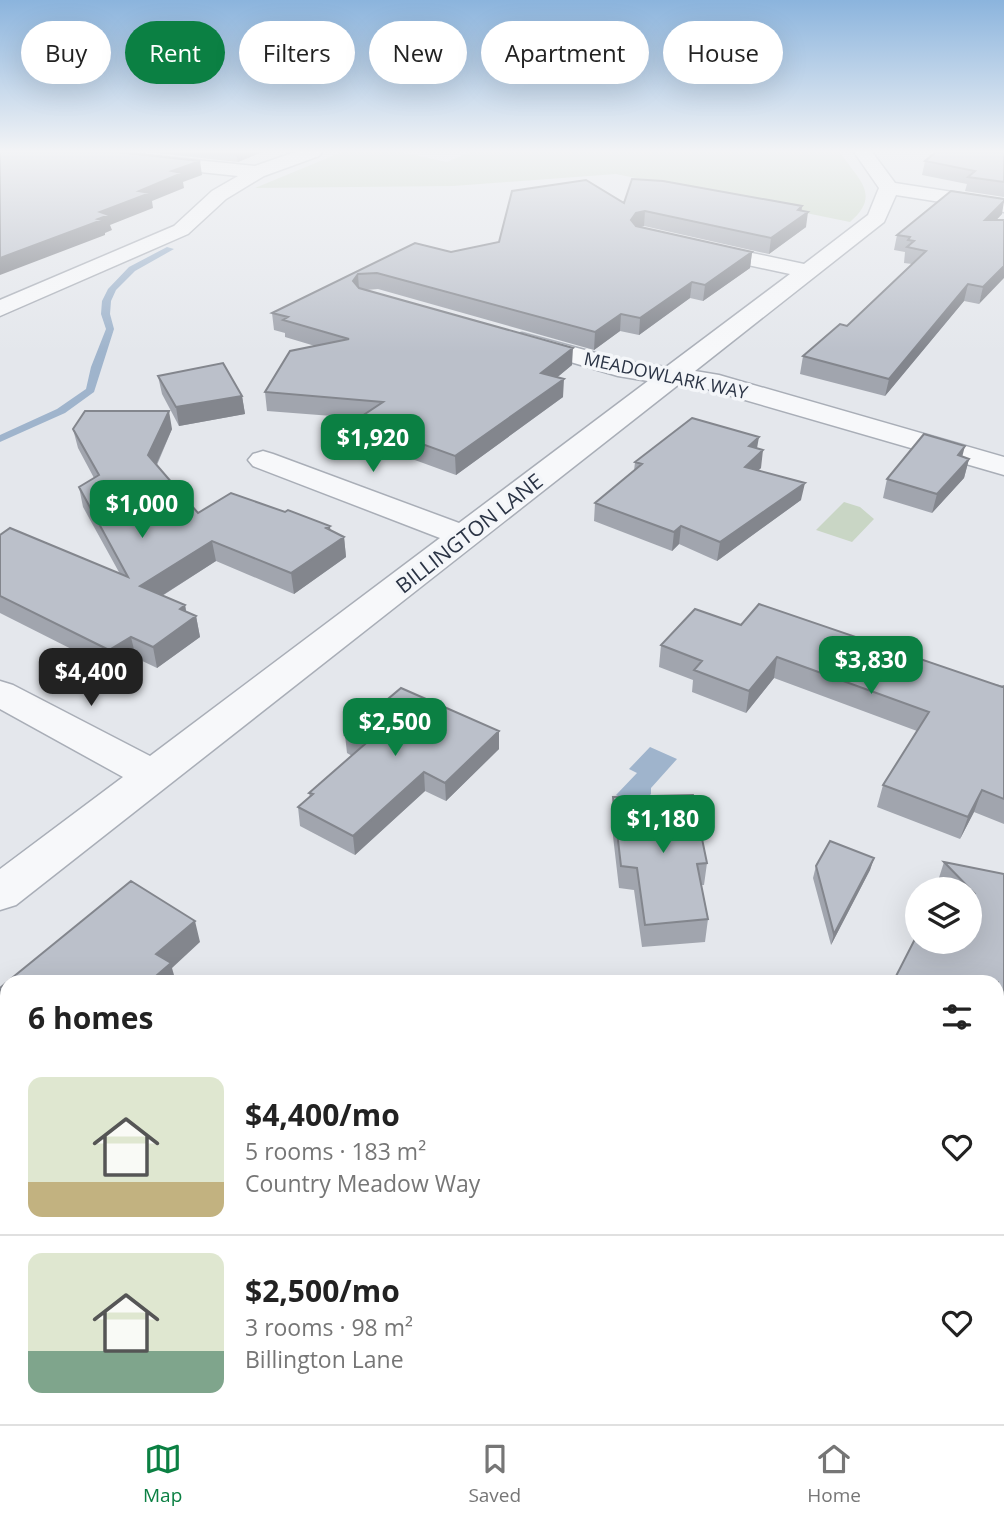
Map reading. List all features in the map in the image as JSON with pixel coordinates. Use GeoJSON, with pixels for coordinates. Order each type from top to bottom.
{"type":"FeatureCollection","features":[{"type":"Feature","properties":{"kind":"street"},"geometry":{"type":"LineString","coordinates":[[0,309],[181,230],[194,218]]}},
{"type":"Feature","properties":{"kind":"street","name":"BILLINGTON LANE"},"geometry":{"type":"LineString","coordinates":[[0,893],[876,218]]}},
{"type":"Feature","properties":{"kind":"street"},"geometry":{"type":"LineString","coordinates":[[684,244],[807,271]]}},
{"type":"Feature","properties":{"kind":"street","name":"MEADOWLARK WAY"},"geometry":{"type":"LineString","coordinates":[[498,333],[627,370],[710,382],[1004,466]]}},
{"type":"Feature","properties":{"kind":"street"},"geometry":{"type":"LineString","coordinates":[[263,460],[465,536]]}},
{"type":"Feature","properties":{"kind":"street"},"geometry":{"type":"LineString","coordinates":[[0,693],[154,776]]}},
{"type":"Feature","properties":{"kind":"green space"},"geometry":{"type":"Polygon","coordinates":[[[833,218],[854,218],[850,222],[833,218]]]}},
{"type":"Feature","properties":{"kind":"green space"},"geometry":{"type":"Polygon","coordinates":[[[844,502],[860,507],[874,519],[852,542],[816,530],[844,502]]]}},
{"type":"Feature","properties":{"kind":"water"},"geometry":{"type":"Polygon","coordinates":[[[650,747],[677,759],[639,806],[616,795],[637,773],[629,769],[650,747]]]}},
{"type":"Feature","properties":{"kind":"building"},"geometry":{"type":"Polygon","coordinates":[[[0,218],[102,220],[0,258],[0,218]]]}},
{"type":"Feature","properties":{"kind":"building"},"geometry":{"type":"Polygon","coordinates":[[[505,218],[632,218],[636,226],[752,252],[705,285],[692,282],[640,318],[621,314],[595,332],[377,273],[358,274],[353,281],[359,288],[573,348],[541,373],[564,379],[455,456],[356,420],[383,402],[265,392],[290,351],[349,339],[283,320],[288,317],[272,313],[415,243],[451,252],[499,242],[505,218]]]}},
{"type":"Feature","properties":{"kind":"building"},"geometry":{"type":"Polygon","coordinates":[[[680,218],[799,218],[771,238],[680,218]]]}},
{"type":"Feature","properties":{"kind":"building"},"geometry":{"type":"Polygon","coordinates":[[[917,218],[1004,220],[1004,266],[983,287],[968,284],[889,379],[803,356],[840,324],[847,326],[926,251],[907,247],[914,241],[908,240],[910,237],[897,235],[917,218]]]}},
{"type":"Feature","properties":{"kind":"building"},"geometry":{"type":"Polygon","coordinates":[[[223,363],[242,396],[176,407],[158,376],[223,363]]]}},
{"type":"Feature","properties":{"kind":"building"},"geometry":{"type":"Polygon","coordinates":[[[85,411],[169,411],[148,455],[198,513],[231,493],[330,526],[326,528],[344,537],[291,573],[212,541],[140,586],[185,605],[180,609],[196,616],[153,647],[131,637],[109,650],[0,596],[0,535],[10,528],[128,577],[79,487],[99,475],[73,429],[85,411]]]}},
{"type":"Feature","properties":{"kind":"building"},"geometry":{"type":"Polygon","coordinates":[[[692,418],[759,437],[749,446],[763,450],[745,467],[805,483],[720,542],[681,526],[674,532],[595,503],[642,464],[635,462],[692,418]]]}},
{"type":"Feature","properties":{"kind":"building"},"geometry":{"type":"Polygon","coordinates":[[[924,434],[965,446],[958,455],[969,459],[937,494],[887,479],[924,434]]]}},
{"type":"Feature","properties":{"kind":"building"},"geometry":{"type":"Polygon","coordinates":[[[759,604],[1004,686],[1004,799],[982,790],[968,817],[883,785],[929,712],[777,657],[749,691],[694,670],[702,661],[661,645],[695,609],[741,625],[759,604]]]}},
{"type":"Feature","properties":{"kind":"building"},"geometry":{"type":"Polygon","coordinates":[[[401,688],[499,731],[445,783],[424,772],[353,836],[298,807],[313,794],[309,793],[365,744],[345,735],[401,688]]]}},
{"type":"Feature","properties":{"kind":"building"},"geometry":{"type":"Polygon","coordinates":[[[693,795],[707,863],[697,864],[708,919],[645,925],[637,868],[621,866],[613,797],[693,795]]]}},
{"type":"Feature","properties":{"kind":"building"},"geometry":{"type":"Polygon","coordinates":[[[830,841],[874,858],[834,934],[816,866],[830,841]]]}},
{"type":"Feature","properties":{"kind":"building"},"geometry":{"type":"Polygon","coordinates":[[[944,862],[1004,874],[1004,975],[897,975],[907,954],[982,954],[982,877],[959,877],[944,862]]]}},
{"type":"Feature","properties":{"kind":"building"},"geometry":{"type":"Polygon","coordinates":[[[131,881],[195,921],[156,954],[171,963],[157,975],[16,975],[131,881]]]}},
{"type":"Feature","properties":{"kind":"waterway"},"geometry":{"type":"LineString","coordinates":[[0,439],[61,411],[91,390],[110,329],[106,314],[112,289],[132,269],[170,249]]}}]}
